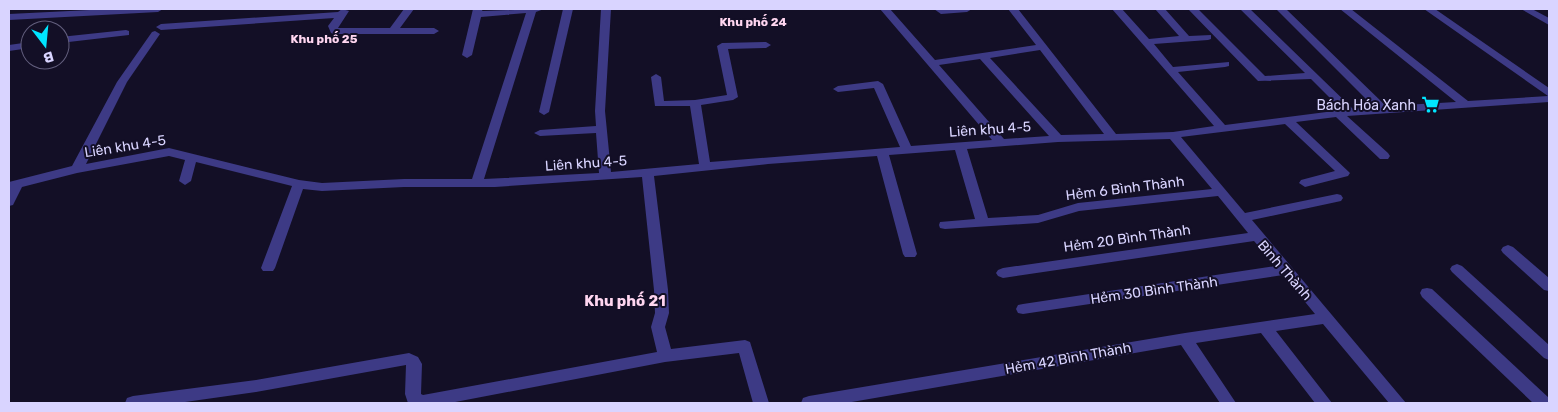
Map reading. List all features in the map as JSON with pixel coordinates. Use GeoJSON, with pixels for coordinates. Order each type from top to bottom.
{"type":"FeatureCollection","features":[{"type":"Feature","properties":{"kind":"street"},"geometry":{"type":"LineString","coordinates":[[9,16],[158,9]]}},
{"type":"Feature","properties":{"kind":"street"},"geometry":{"type":"LineString","coordinates":[[394,30],[409,9]]}},
{"type":"Feature","properties":{"kind":"street"},"geometry":{"type":"LineString","coordinates":[[477,183],[496,128],[532,9]]}},
{"type":"Feature","properties":{"kind":"street"},"geometry":{"type":"LineString","coordinates":[[467,55],[477,11],[538,9]]}},
{"type":"Feature","properties":{"kind":"street"},"geometry":{"type":"LineString","coordinates":[[544,112],[568,9]]}},
{"type":"Feature","properties":{"kind":"street"},"geometry":{"type":"LineString","coordinates":[[604,177],[600,129],[606,9]]}},
{"type":"Feature","properties":{"kind":"street"},"geometry":{"type":"LineString","coordinates":[[885,9],[934,63],[1001,143]]}},
{"type":"Feature","properties":{"kind":"street"},"geometry":{"type":"LineString","coordinates":[[939,9],[941,11],[967,9]]}},
{"type":"Feature","properties":{"kind":"street"},"geometry":{"type":"LineString","coordinates":[[1013,9],[1024,20],[1042,47],[1112,136]]}},
{"type":"Feature","properties":{"kind":"street"},"geometry":{"type":"LineString","coordinates":[[1117,9],[1222,128]]}},
{"type":"Feature","properties":{"kind":"street"},"geometry":{"type":"LineString","coordinates":[[1160,9],[1187,39]]}},
{"type":"Feature","properties":{"kind":"street"},"geometry":{"type":"LineString","coordinates":[[1193,9],[1262,79],[1313,76]]}},
{"type":"Feature","properties":{"kind":"street"},"geometry":{"type":"LineString","coordinates":[[1245,9],[1350,112]]}},
{"type":"Feature","properties":{"kind":"street"},"geometry":{"type":"LineString","coordinates":[[1280,9],[1382,108]]}},
{"type":"Feature","properties":{"kind":"street"},"geometry":{"type":"LineString","coordinates":[[1345,9],[1465,104]]}},
{"type":"Feature","properties":{"kind":"street"},"geometry":{"type":"LineString","coordinates":[[1429,9],[1549,94]]}},
{"type":"Feature","properties":{"kind":"street"},"geometry":{"type":"LineString","coordinates":[[1526,9],[1549,22]]}},
{"type":"Feature","properties":{"kind":"street"},"geometry":{"type":"LineString","coordinates":[[343,12],[333,26],[334,31],[434,31]]}},
{"type":"Feature","properties":{"kind":"street"},"geometry":{"type":"LineString","coordinates":[[77,168],[122,82],[158,30],[343,12]]}},
{"type":"Feature","properties":{"kind":"street"},"geometry":{"type":"LineString","coordinates":[[70,39],[126,33]]}},
{"type":"Feature","properties":{"kind":"street"},"geometry":{"type":"LineString","coordinates":[[1146,42],[1208,37]]}},
{"type":"Feature","properties":{"kind":"street"},"geometry":{"type":"LineString","coordinates":[[656,77],[659,104],[695,103],[733,97],[722,46],[766,45]]}},
{"type":"Feature","properties":{"kind":"street"},"geometry":{"type":"LineString","coordinates":[[934,63],[1042,47]]}},
{"type":"Feature","properties":{"kind":"street"},"geometry":{"type":"LineString","coordinates":[[982,55],[1058,139]]}},
{"type":"Feature","properties":{"kind":"street"},"geometry":{"type":"LineString","coordinates":[[1171,70],[1225,64]]}},
{"type":"Feature","properties":{"kind":"street"},"geometry":{"type":"LineString","coordinates":[[838,89],[878,84],[907,150]]}},
{"type":"Feature","properties":{"kind":"street","name":"Liên khu 4-5"},"geometry":{"type":"LineString","coordinates":[[13,185],[77,168],[158,153],[178,153],[299,184],[322,187],[604,177],[768,160],[1058,139],[1172,135],[1382,108],[1549,99]]}},
{"type":"Feature","properties":{"kind":"street"},"geometry":{"type":"LineString","coordinates":[[695,103],[706,167]]}},
{"type":"Feature","properties":{"kind":"street"},"geometry":{"type":"LineString","coordinates":[[1338,113],[1384,156]]}},
{"type":"Feature","properties":{"kind":"street"},"geometry":{"type":"LineString","coordinates":[[1286,119],[1344,173],[1305,182]]}},
{"type":"Feature","properties":{"kind":"street"},"geometry":{"type":"LineString","coordinates":[[540,133],[600,129]]}},
{"type":"Feature","properties":{"kind":"street","name":"Bình Thành"},"geometry":{"type":"LineString","coordinates":[[1172,135],[1255,236],[1398,403]]}},
{"type":"Feature","properties":{"kind":"street"},"geometry":{"type":"LineString","coordinates":[[960,146],[983,224]]}},
{"type":"Feature","properties":{"kind":"street"},"geometry":{"type":"LineString","coordinates":[[882,152],[910,254]]}},
{"type":"Feature","properties":{"kind":"street"},"geometry":{"type":"LineString","coordinates":[[185,181],[192,157]]}},
{"type":"Feature","properties":{"kind":"street"},"geometry":{"type":"LineString","coordinates":[[648,173],[661,290],[662,313],[658,327],[665,356]]}},
{"type":"Feature","properties":{"kind":"street"},"geometry":{"type":"LineString","coordinates":[[268,268],[299,184]]}},
{"type":"Feature","properties":{"kind":"street"},"geometry":{"type":"LineString","coordinates":[[9,202],[13,185]]}},
{"type":"Feature","properties":{"kind":"street","name":"Hẻm 6 Bình Thành"},"geometry":{"type":"LineString","coordinates":[[945,225],[983,224],[1038,218],[1078,207],[1220,192]]}},
{"type":"Feature","properties":{"kind":"street"},"geometry":{"type":"LineString","coordinates":[[1241,218],[1337,198]]}},
{"type":"Feature","properties":{"kind":"street","name":"Hẻm 20 Bình Thành"},"geometry":{"type":"LineString","coordinates":[[1003,273],[1255,236]]}},
{"type":"Feature","properties":{"kind":"street"},"geometry":{"type":"LineString","coordinates":[[1508,250],[1549,286]]}},
{"type":"Feature","properties":{"kind":"street","name":"Hẻm 30 Bình Thành"},"geometry":{"type":"LineString","coordinates":[[1023,309],[1284,270]]}},
{"type":"Feature","properties":{"kind":"street"},"geometry":{"type":"LineString","coordinates":[[1457,270],[1549,354]]}},
{"type":"Feature","properties":{"kind":"street"},"geometry":{"type":"LineString","coordinates":[[1427,293],[1542,403]]}},
{"type":"Feature","properties":{"kind":"street","name":"Hẻm 42 Bình Thành"},"geometry":{"type":"LineString","coordinates":[[809,403],[1185,338],[1327,318]]}},
{"type":"Feature","properties":{"kind":"street"},"geometry":{"type":"LineString","coordinates":[[1264,327],[1324,403]]}},
{"type":"Feature","properties":{"kind":"street"},"geometry":{"type":"LineString","coordinates":[[1185,338],[1228,403]]}},
{"type":"Feature","properties":{"kind":"street"},"geometry":{"type":"LineString","coordinates":[[133,403],[256,386],[409,359],[414,364],[413,394],[415,401],[423,402],[665,356],[745,346],[761,403]]}},
{"type":"Feature","properties":{"kind":"place","name":"Bách Hóa Xanh"},"geometry":{"type":"Point","coordinates":[1430,105]}},
{"type":"Feature","properties":{"kind":"district","name":"Khu phố 24"},"geometry":{"type":"Point","coordinates":[753,22]}},
{"type":"Feature","properties":{"kind":"district","name":"Khu phố 25"},"geometry":{"type":"Point","coordinates":[324,39]}},
{"type":"Feature","properties":{"kind":"district","name":"Khu phố 21"},"geometry":{"type":"Point","coordinates":[625,301]}}]}
